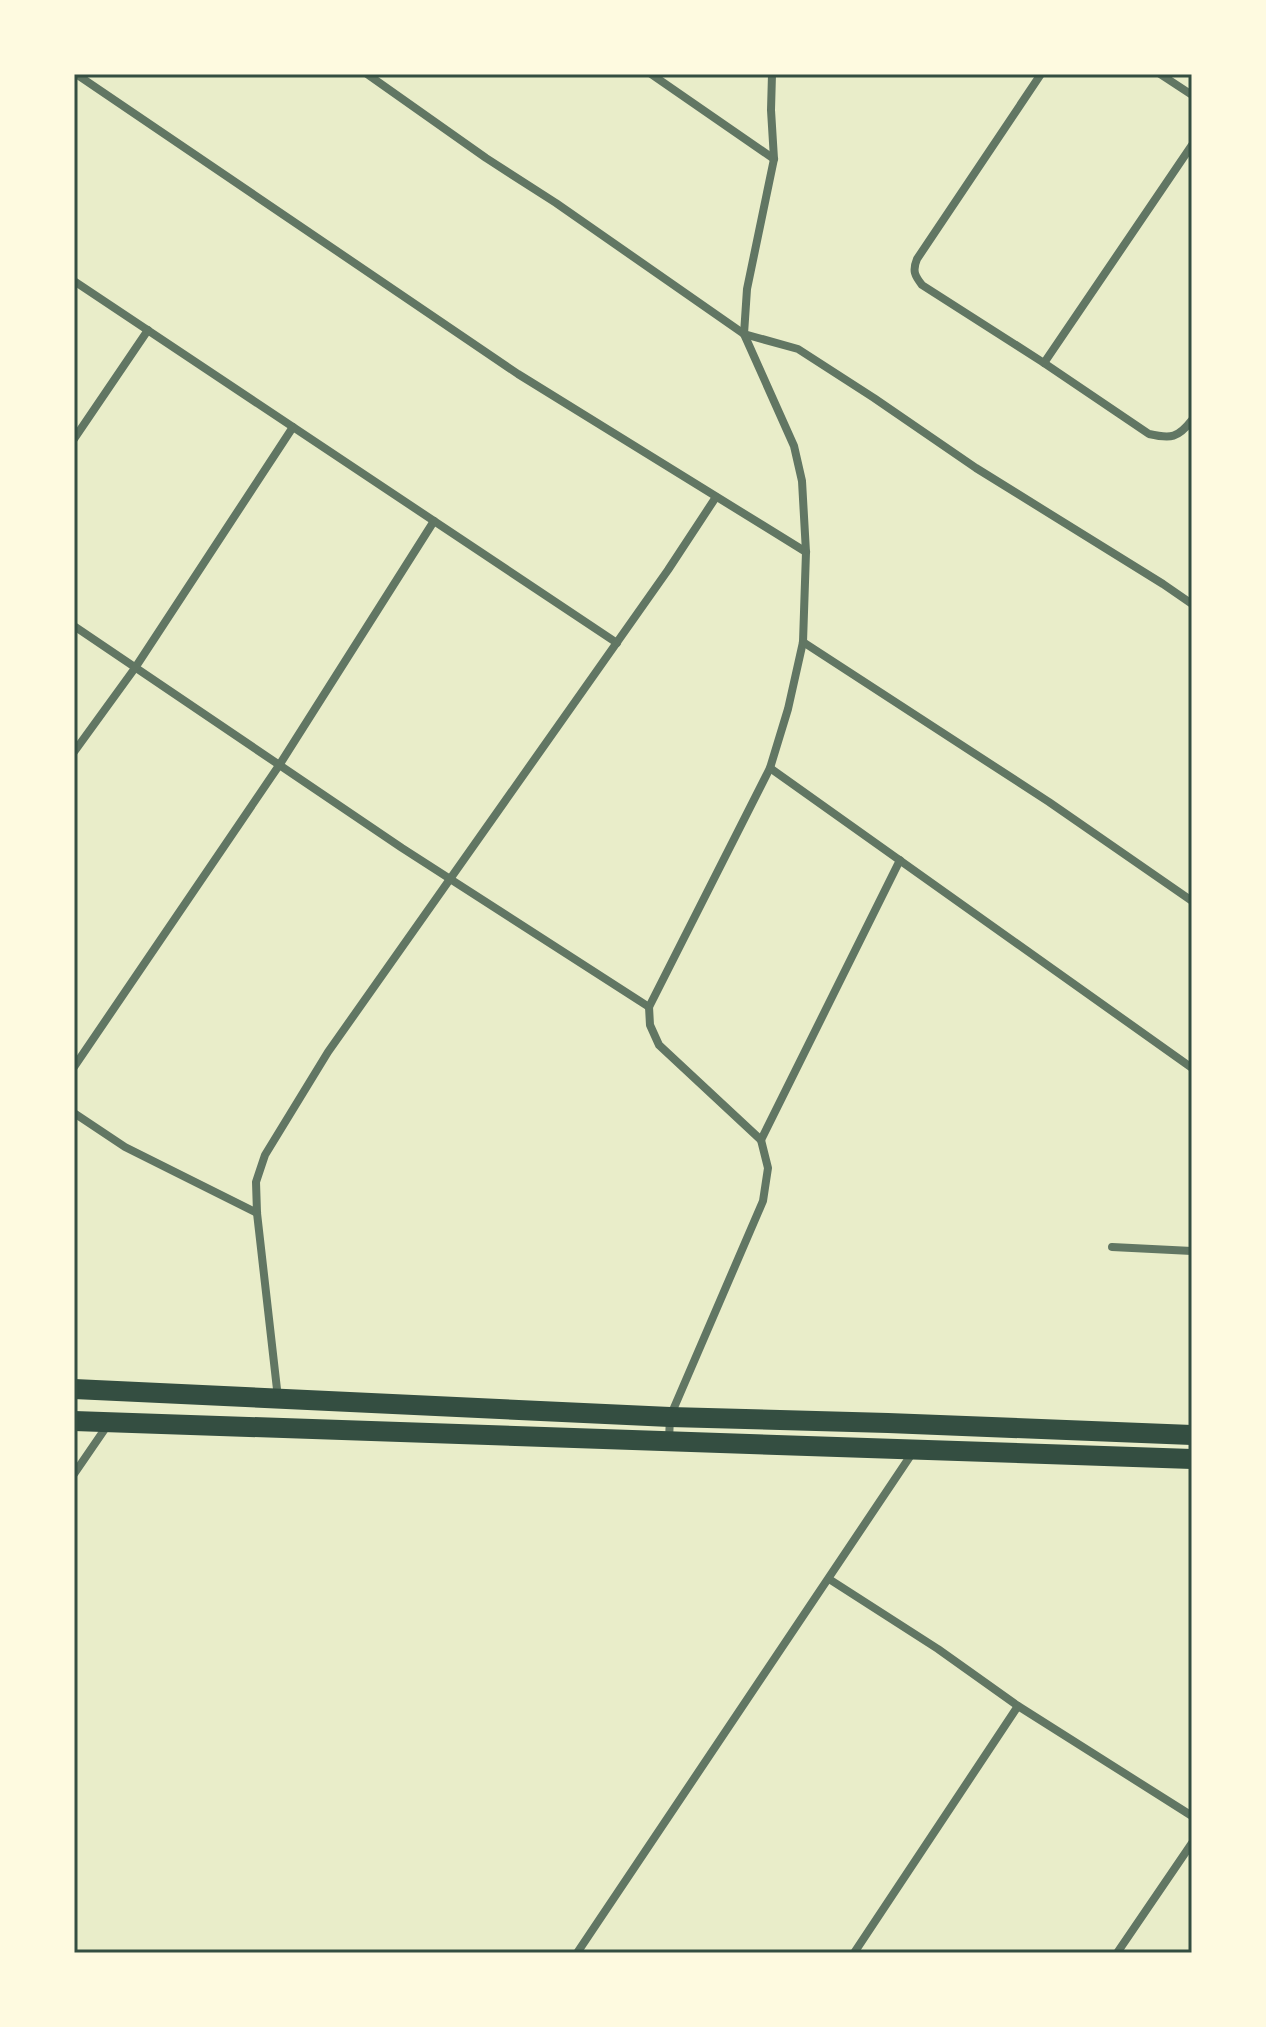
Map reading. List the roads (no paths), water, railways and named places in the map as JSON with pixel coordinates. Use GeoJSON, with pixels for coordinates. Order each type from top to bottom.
{"type":"FeatureCollection","features":[{"type":"Feature","properties":{"kind":"main road"},"geometry":{"type":"LineString","coordinates":[[74,1389],[670,1417],[1192,1435]]}},
{"type":"Feature","properties":{"kind":"main road"},"geometry":{"type":"LineString","coordinates":[[74,1421],[1192,1459]]}},
{"type":"Feature","properties":{"kind":"street"},"geometry":{"type":"LineString","coordinates":[[367,74],[744,334],[798,349],[976,468],[1192,604]]}},
{"type":"Feature","properties":{"kind":"street"},"geometry":{"type":"LineString","coordinates":[[651,74],[774,159]]}},
{"type":"Feature","properties":{"kind":"street"},"geometry":{"type":"LineString","coordinates":[[669,1441],[670,1417],[763,1201],[768,1168],[761,1140],[659,1045],[650,1025],[649,1007],[770,768],[788,709],[803,642],[806,552],[802,481],[794,446],[744,334],[747,289],[774,159],[772,74]]}},
{"type":"Feature","properties":{"kind":"street"},"geometry":{"type":"LineString","coordinates":[[1041,74],[917,259],[915,276],[922,285],[1149,434],[1167,438],[1183,432],[1192,420]]}},
{"type":"Feature","properties":{"kind":"street"},"geometry":{"type":"LineString","coordinates":[[1160,74],[1192,95]]}},
{"type":"Feature","properties":{"kind":"street"},"geometry":{"type":"LineString","coordinates":[[81,76],[518,374],[806,552]]}},
{"type":"Feature","properties":{"kind":"street"},"geometry":{"type":"LineString","coordinates":[[1044,363],[1192,145]]}},
{"type":"Feature","properties":{"kind":"street"},"geometry":{"type":"LineString","coordinates":[[74,281],[617,643]]}},
{"type":"Feature","properties":{"kind":"street"},"geometry":{"type":"LineString","coordinates":[[74,439],[148,330]]}},
{"type":"Feature","properties":{"kind":"street"},"geometry":{"type":"LineString","coordinates":[[74,752],[135,668],[293,427]]}},
{"type":"Feature","properties":{"kind":"street"},"geometry":{"type":"LineString","coordinates":[[278,1398],[257,1213],[256,1182],[265,1155],[328,1052],[617,643],[716,497]]}},
{"type":"Feature","properties":{"kind":"street"},"geometry":{"type":"LineString","coordinates":[[74,1067],[280,764],[434,521]]}},
{"type":"Feature","properties":{"kind":"street"},"geometry":{"type":"LineString","coordinates":[[74,626],[402,848],[649,1007]]}},
{"type":"Feature","properties":{"kind":"street"},"geometry":{"type":"LineString","coordinates":[[803,642],[1049,802],[1192,901]]}},
{"type":"Feature","properties":{"kind":"street"},"geometry":{"type":"LineString","coordinates":[[770,768],[1192,1068]]}},
{"type":"Feature","properties":{"kind":"street"},"geometry":{"type":"LineString","coordinates":[[761,1140],[900,860]]}},
{"type":"Feature","properties":{"kind":"street"},"geometry":{"type":"LineString","coordinates":[[74,1113],[125,1147],[257,1213]]}},
{"type":"Feature","properties":{"kind":"street"},"geometry":{"type":"LineString","coordinates":[[1112,1247],[1192,1251]]}},
{"type":"Feature","properties":{"kind":"street"},"geometry":{"type":"LineString","coordinates":[[74,1474],[110,1423]]}},
{"type":"Feature","properties":{"kind":"street"},"geometry":{"type":"LineString","coordinates":[[577,1953],[916,1449]]}},
{"type":"Feature","properties":{"kind":"street"},"geometry":{"type":"LineString","coordinates":[[829,1579],[938,1649],[1018,1706],[1192,1816]]}},
{"type":"Feature","properties":{"kind":"street"},"geometry":{"type":"LineString","coordinates":[[854,1953],[1018,1706]]}},
{"type":"Feature","properties":{"kind":"street"},"geometry":{"type":"LineString","coordinates":[[1117,1953],[1192,1843]]}}]}
